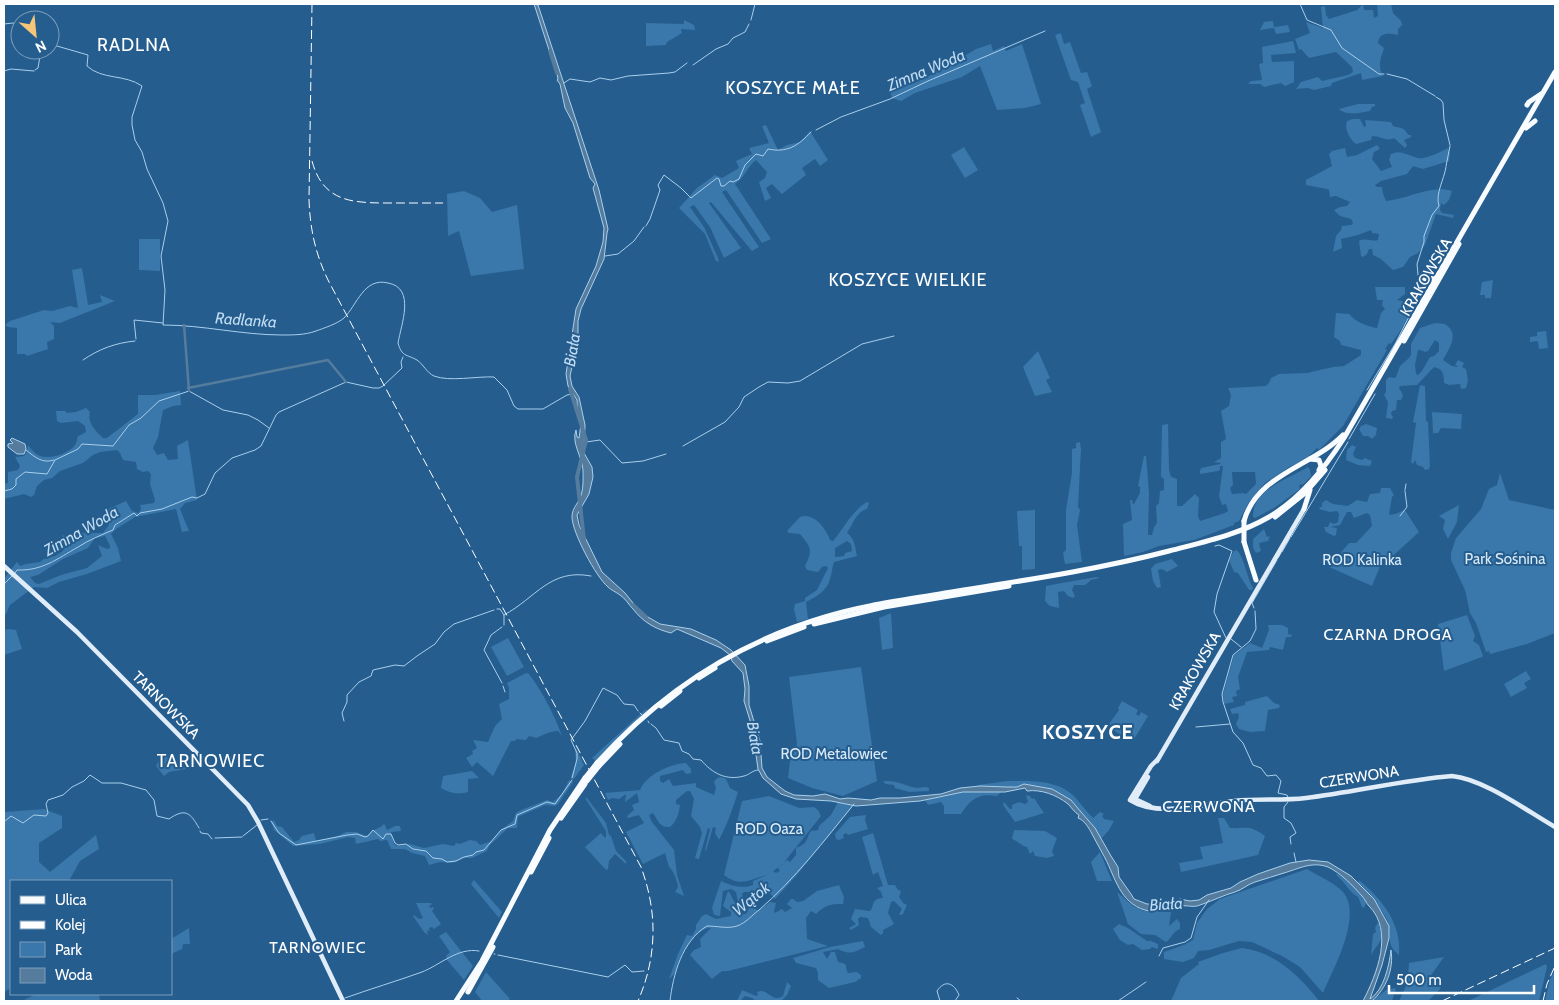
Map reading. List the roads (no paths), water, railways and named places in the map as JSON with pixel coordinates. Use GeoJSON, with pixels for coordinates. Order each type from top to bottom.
{"type":"FeatureCollection","features":[{"type":"Feature","properties":{"kind":"main road","name":"KRAKOWSKA"},"geometry":{"type":"LineString","coordinates":[[1352,425],[1555,72]]}},
{"type":"Feature","properties":{"kind":"main road","name":"KRAKOWSKA"},"geometry":{"type":"LineString","coordinates":[[1310,485],[1327,468],[1349,434],[1555,77]]}},
{"type":"Feature","properties":{"kind":"main road"},"geometry":{"type":"LineString","coordinates":[[1527,105],[1528,102],[1544,92]]}},
{"type":"Feature","properties":{"kind":"main road"},"geometry":{"type":"LineString","coordinates":[[1526,128],[1535,121]]}},
{"type":"Feature","properties":{"kind":"main road"},"geometry":{"type":"LineString","coordinates":[[1422,279],[1426,281],[1431,280],[1447,259]]}},
{"type":"Feature","properties":{"kind":"main road"},"geometry":{"type":"LineString","coordinates":[[1289,507],[1310,485],[1352,425]]}},
{"type":"Feature","properties":{"kind":"main road"},"geometry":{"type":"LineString","coordinates":[[1257,590],[1258,584],[1244,542],[1244,521],[1250,506],[1261,491],[1336,442],[1352,425]]}},
{"type":"Feature","properties":{"kind":"main road"},"geometry":{"type":"LineString","coordinates":[[1304,509],[1310,485],[1321,466],[1319,460],[1310,459]]}},
{"type":"Feature","properties":{"kind":"main road"},"geometry":{"type":"LineString","coordinates":[[456,1001],[482,962],[550,830],[586,780],[623,740],[658,708],[714,667],[795,626],[852,610],[1105,566],[1222,537],[1250,527],[1286,506],[1310,485]]}},
{"type":"Feature","properties":{"kind":"main road"},"geometry":{"type":"LineString","coordinates":[[751,647],[796,630],[843,616],[884,607],[1087,573],[1161,557],[1240,535],[1299,503],[1304,509]]}},
{"type":"Feature","properties":{"kind":"main road","name":"KRAKOWSKA"},"geometry":{"type":"LineString","coordinates":[[1134,800],[1130,800],[1158,759],[1304,509]]}},
{"type":"Feature","properties":{"kind":"main road","name":"TARNOWSKA"},"geometry":{"type":"LineString","coordinates":[[4,566],[76,632],[244,800],[258,822],[343,1001]]}},
{"type":"Feature","properties":{"kind":"main road"},"geometry":{"type":"LineString","coordinates":[[1256,580],[1260,581],[1265,578]]}},
{"type":"Feature","properties":{"kind":"main road","name":"KRAKOWSKA"},"geometry":{"type":"LineString","coordinates":[[1254,596],[1256,580]]}},
{"type":"Feature","properties":{"kind":"main road","name":"CZERWONA"},"geometry":{"type":"LineString","coordinates":[[1134,800],[1153,808],[1166,809],[1236,801],[1289,799],[1452,776],[1463,777],[1481,784],[1555,827]]}},
{"type":"Feature","properties":{"kind":"main road"},"geometry":{"type":"LineString","coordinates":[[460,1001],[484,965],[553,831],[586,780]]}},
{"type":"Feature","properties":{"kind":"water"},"geometry":{"type":"Polygon","coordinates":[[[534,4],[538,5],[599,190],[608,229],[604,259],[581,309],[578,321],[578,340],[570,376],[572,386],[579,397],[585,425],[584,453],[592,467],[593,477],[589,494],[577,515],[579,525],[602,572],[625,593],[641,613],[660,624],[691,629],[716,640],[731,650],[745,665],[749,686],[749,705],[760,741],[762,768],[767,777],[785,791],[794,795],[813,796],[825,794],[840,799],[871,800],[900,798],[941,794],[960,788],[980,786],[1017,787],[1024,784],[1052,789],[1071,800],[1095,828],[1118,867],[1119,877],[1134,899],[1147,904],[1167,904],[1180,899],[1199,900],[1207,895],[1231,888],[1258,874],[1290,863],[1309,860],[1328,862],[1351,876],[1374,899],[1389,926],[1389,938],[1382,965],[1370,999],[1382,984],[1391,950],[1390,971],[1385,985],[1372,1001],[1363,1001],[1378,966],[1381,953],[1381,928],[1376,916],[1363,897],[1342,876],[1328,867],[1311,865],[1300,868],[1252,883],[1238,891],[1198,906],[1181,906],[1150,911],[1137,907],[1124,895],[1086,824],[1078,818],[1079,815],[1068,804],[1049,793],[1027,791],[1025,788],[1005,792],[963,792],[920,801],[856,806],[831,801],[796,799],[781,794],[763,778],[758,769],[752,727],[744,701],[743,673],[732,661],[730,655],[721,648],[677,629],[671,633],[641,618],[624,598],[608,587],[597,574],[580,543],[573,524],[573,512],[581,496],[583,485],[583,470],[575,440],[576,430],[577,437],[579,438],[581,424],[577,410],[577,400],[568,386],[566,374],[576,309],[596,266],[603,242],[604,228],[593,188],[595,184],[590,178],[573,123],[565,108],[560,84],[557,80],[555,63],[534,4]]]}},
{"type":"Feature","properties":{"kind":"water"},"geometry":{"type":"Polygon","coordinates":[[[12,438],[25,444],[24,454],[17,454],[8,447],[8,444],[13,443],[10,440],[12,438]]]}},
{"type":"Feature","properties":{"kind":"waterway"},"geometry":{"type":"LineString","coordinates":[[751,20],[755,4]]}},
{"type":"Feature","properties":{"kind":"waterway"},"geometry":{"type":"LineString","coordinates":[[1300,4],[1307,20],[1331,30],[1342,48],[1379,74],[1384,74]]}},
{"type":"Feature","properties":{"kind":"waterway"},"geometry":{"type":"LineString","coordinates":[[4,24],[10,23]]}},
{"type":"Feature","properties":{"kind":"waterway"},"geometry":{"type":"LineString","coordinates":[[693,65],[745,32],[749,24]]}},
{"type":"Feature","properties":{"kind":"waterway","name":"Zimna Woda"},"geometry":{"type":"LineString","coordinates":[[816,130],[841,117],[890,99],[1045,31]]}},
{"type":"Feature","properties":{"kind":"waterway","name":"Radlanka"},"geometry":{"type":"LineString","coordinates":[[60,47],[88,55],[87,66],[93,70],[135,82],[142,86],[132,117],[132,125],[135,140],[142,152],[147,169],[163,203],[168,221],[161,256],[165,290],[163,325],[267,335],[308,333],[330,326],[344,318],[362,293],[373,284],[380,282],[388,283],[397,286],[402,292],[404,299],[404,317],[398,343],[400,348],[403,353],[417,360],[432,375],[447,379],[494,377],[507,390],[514,406],[518,409],[543,409],[572,394]]}},
{"type":"Feature","properties":{"kind":"waterway","name":"Biała"},"geometry":{"type":"LineString","coordinates":[[550,51],[557,73]]}},
{"type":"Feature","properties":{"kind":"waterway"},"geometry":{"type":"LineString","coordinates":[[35,70],[38,68],[39,60]]}},
{"type":"Feature","properties":{"kind":"waterway"},"geometry":{"type":"LineString","coordinates":[[564,83],[570,79],[590,82],[600,78],[611,80],[628,76],[669,73],[675,72],[687,63]]}},
{"type":"Feature","properties":{"kind":"waterway"},"geometry":{"type":"LineString","coordinates":[[4,71],[11,69],[34,71]]}},
{"type":"Feature","properties":{"kind":"waterway"},"geometry":{"type":"LineString","coordinates":[[1387,74],[1407,79],[1435,96]]}},
{"type":"Feature","properties":{"kind":"waterway"},"geometry":{"type":"LineString","coordinates":[[1436,97],[1443,103],[1444,120],[1450,145]]}},
{"type":"Feature","properties":{"kind":"waterway","name":"Zimna Woda"},"geometry":{"type":"LineString","coordinates":[[646,226],[660,190],[658,185],[664,175],[691,198],[717,178],[721,186],[739,179],[745,165],[756,154],[763,156],[768,149],[787,149],[797,145],[811,132]]}},
{"type":"Feature","properties":{"kind":"waterway"},"geometry":{"type":"LineString","coordinates":[[1446,166],[1450,146]]}},
{"type":"Feature","properties":{"kind":"waterway"},"geometry":{"type":"LineString","coordinates":[[1418,275],[1417,264],[1424,236],[1432,215],[1439,206],[1439,192],[1446,167]]}},
{"type":"Feature","properties":{"kind":"waterway","name":"Zimna Woda"},"geometry":{"type":"LineString","coordinates":[[605,256],[618,254],[634,241],[644,227]]}},
{"type":"Feature","properties":{"kind":"waterway"},"geometry":{"type":"LineString","coordinates":[[1425,284],[1428,287]]}},
{"type":"Feature","properties":{"kind":"waterway"},"geometry":{"type":"LineString","coordinates":[[1367,390],[1395,344],[1413,309]]}},
{"type":"Feature","properties":{"kind":"waterway"},"geometry":{"type":"LineString","coordinates":[[136,339],[134,320],[163,323]]}},
{"type":"Feature","properties":{"kind":"waterway"},"geometry":{"type":"LineString","coordinates":[[184,325],[189,391]]}},
{"type":"Feature","properties":{"kind":"waterway"},"geometry":{"type":"LineString","coordinates":[[683,446],[725,422],[739,407],[744,397],[768,382],[788,383],[800,381],[862,344],[894,336]]}},
{"type":"Feature","properties":{"kind":"waterway"},"geometry":{"type":"LineString","coordinates":[[83,360],[108,347],[135,341]]}},
{"type":"Feature","properties":{"kind":"waterway","name":"Zimna Woda"},"geometry":{"type":"LineString","coordinates":[[15,573],[17,570],[34,569],[56,560],[86,542],[113,530],[115,525],[134,513],[137,516],[140,513],[162,509],[205,494],[215,473],[232,458],[261,446],[279,412],[346,382],[379,388],[402,368],[401,362],[403,357]]}},
{"type":"Feature","properties":{"kind":"waterway"},"geometry":{"type":"LineString","coordinates":[[188,388],[328,360],[346,382]]}},
{"type":"Feature","properties":{"kind":"waterway","name":"Biała"},"geometry":{"type":"LineString","coordinates":[[570,389],[586,440],[577,477],[584,540]]}},
{"type":"Feature","properties":{"kind":"waterway"},"geometry":{"type":"LineString","coordinates":[[4,491],[12,489],[16,485],[16,479],[25,472],[47,474],[55,460],[78,449],[82,444],[113,446],[129,425],[141,418],[159,401],[189,391],[223,410],[248,415],[269,428]]}},
{"type":"Feature","properties":{"kind":"waterway"},"geometry":{"type":"LineString","coordinates":[[1349,439],[1375,394]]}},
{"type":"Feature","properties":{"kind":"waterway"},"geometry":{"type":"LineString","coordinates":[[586,440],[586,442],[600,440],[622,463],[643,461],[666,454]]}},
{"type":"Feature","properties":{"kind":"waterway"},"geometry":{"type":"LineString","coordinates":[[1291,537],[1348,442]]}},
{"type":"Feature","properties":{"kind":"waterway"},"geometry":{"type":"LineString","coordinates":[[26,450],[42,460],[54,460]]}},
{"type":"Feature","properties":{"kind":"waterway"},"geometry":{"type":"LineString","coordinates":[[1405,490],[1406,484]]}},
{"type":"Feature","properties":{"kind":"waterway"},"geometry":{"type":"LineString","coordinates":[[1400,516],[1407,507],[1405,491]]}},
{"type":"Feature","properties":{"kind":"waterway"},"geometry":{"type":"LineString","coordinates":[[1282,552],[1290,538]]}},
{"type":"Feature","properties":{"kind":"waterway"},"geometry":{"type":"LineString","coordinates":[[1215,546],[1219,545],[1232,551],[1217,594],[1214,612],[1226,638]]}},
{"type":"Feature","properties":{"kind":"waterway"},"geometry":{"type":"LineString","coordinates":[[1278,558],[1281,553]]}},
{"type":"Feature","properties":{"kind":"waterway"},"geometry":{"type":"LineString","coordinates":[[1254,608],[1252,603],[1277,560]]}},
{"type":"Feature","properties":{"kind":"waterway","name":"Zimna Woda"},"geometry":{"type":"LineString","coordinates":[[4,584],[12,576]]}},
{"type":"Feature","properties":{"kind":"waterway"},"geometry":{"type":"LineString","coordinates":[[504,615],[554,580],[565,576],[591,576]]}},
{"type":"Feature","properties":{"kind":"waterway","name":"Biała"},"geometry":{"type":"LineString","coordinates":[[633,605],[646,617]]}},
{"type":"Feature","properties":{"kind":"waterway"},"geometry":{"type":"LineString","coordinates":[[497,609],[500,609],[504,615],[504,625]]}},
{"type":"Feature","properties":{"kind":"waterway"},"geometry":{"type":"LineString","coordinates":[[344,721],[342,713],[347,702],[347,695],[359,682],[371,676],[373,670],[395,665],[404,666],[435,644],[444,632],[454,624],[494,610]]}},
{"type":"Feature","properties":{"kind":"waterway"},"geometry":{"type":"LineString","coordinates":[[1255,611],[1256,629],[1250,641],[1233,655],[1222,694],[1223,702],[1233,732],[1243,743],[1253,765],[1261,768],[1267,776],[1276,775],[1281,781],[1278,793],[1287,795],[1288,798]]}},
{"type":"Feature","properties":{"kind":"waterway"},"geometry":{"type":"LineString","coordinates":[[502,627],[491,635],[484,650],[502,683]]}},
{"type":"Feature","properties":{"kind":"waterway"},"geometry":{"type":"LineString","coordinates":[[1231,639],[1241,647]]}},
{"type":"Feature","properties":{"kind":"waterway"},"geometry":{"type":"LineString","coordinates":[[503,686],[505,692]]}},
{"type":"Feature","properties":{"kind":"waterway"},"geometry":{"type":"LineString","coordinates":[[572,778],[577,753],[571,740],[585,721],[603,688],[617,695],[624,704],[634,705],[638,711]]}},
{"type":"Feature","properties":{"kind":"waterway"},"geometry":{"type":"LineString","coordinates":[[651,724],[664,740],[679,743],[682,751],[689,754],[693,759],[701,760],[720,775],[737,777],[758,770]]}},
{"type":"Feature","properties":{"kind":"waterway"},"geometry":{"type":"LineString","coordinates":[[1196,727],[1230,724]]}},
{"type":"Feature","properties":{"kind":"waterway"},"geometry":{"type":"LineString","coordinates":[[4,822],[11,816],[23,823],[34,815],[46,816],[48,813],[46,804],[48,800],[63,795],[90,775],[102,783],[121,783],[146,790],[154,800],[157,816],[169,819],[179,814],[187,813],[193,818],[199,828]]}},
{"type":"Feature","properties":{"kind":"waterway"},"geometry":{"type":"LineString","coordinates":[[271,821],[279,833],[296,845],[347,835],[357,834],[365,837],[373,830],[383,839],[386,834],[391,834],[398,845],[406,844],[413,849],[426,851],[433,858],[442,859],[447,862],[456,861],[484,850],[501,830],[515,824],[517,815],[547,802],[555,804],[572,780]]}},
{"type":"Feature","properties":{"kind":"waterway"},"geometry":{"type":"LineString","coordinates":[[1288,802],[1284,807],[1284,818],[1291,823],[1296,833],[1290,837],[1291,844]]}},
{"type":"Feature","properties":{"kind":"waterway","name":"Wątok"},"geometry":{"type":"LineString","coordinates":[[670,1001],[680,959],[698,932],[707,926],[734,927],[749,919],[797,873],[854,804]]}},
{"type":"Feature","properties":{"kind":"waterway"},"geometry":{"type":"LineString","coordinates":[[261,820],[268,819]]}},
{"type":"Feature","properties":{"kind":"waterway"},"geometry":{"type":"LineString","coordinates":[[243,836],[257,825]]}},
{"type":"Feature","properties":{"kind":"waterway"},"geometry":{"type":"LineString","coordinates":[[200,831],[201,833],[208,834],[212,839]]}},
{"type":"Feature","properties":{"kind":"waterway"},"geometry":{"type":"LineString","coordinates":[[215,838],[242,837]]}},
{"type":"Feature","properties":{"kind":"waterway"},"geometry":{"type":"LineString","coordinates":[[1294,853],[1296,862]]}},
{"type":"Feature","properties":{"kind":"waterway"},"geometry":{"type":"LineString","coordinates":[[1159,956],[1163,948],[1185,942],[1191,938],[1197,917],[1209,900]]}},
{"type":"Feature","properties":{"kind":"waterway"},"geometry":{"type":"LineString","coordinates":[[345,998],[422,972],[456,954],[471,950],[479,951]]}},
{"type":"Feature","properties":{"kind":"waterway"},"geometry":{"type":"LineString","coordinates":[[498,955],[608,977],[625,965],[632,972],[644,971]]}},
{"type":"Feature","properties":{"kind":"waterway"},"geometry":{"type":"LineString","coordinates":[[1118,1001],[1146,982]]}},
{"type":"Feature","properties":{"kind":"waterway"},"geometry":{"type":"LineString","coordinates":[[940,1001],[937,991],[946,984],[952,985],[957,991],[959,995],[955,1001]]}},
{"type":"Feature","properties":{"kind":"waterway"},"geometry":{"type":"LineString","coordinates":[[1017,998],[1021,1001]]}},
{"type":"Feature","properties":{"kind":"railway"},"geometry":{"type":"LineString","coordinates":[[312,4],[309,200],[312,232],[317,253],[329,282],[641,867],[647,884],[653,918],[653,935],[649,968],[638,1001]]}},
{"type":"Feature","properties":{"kind":"railway"},"geometry":{"type":"LineString","coordinates":[[312,161],[323,185],[331,192],[351,201],[443,203]]}},
{"type":"Feature","properties":{"kind":"railway"},"geometry":{"type":"LineString","coordinates":[[1442,1001],[1555,948]]}},
{"type":"Feature","properties":{"kind":"railway"},"geometry":{"type":"LineString","coordinates":[[1543,1001],[1547,984],[1555,966]]}},
{"type":"Feature","properties":{"kind":"district","name":"RADLNA"},"geometry":{"type":"Point","coordinates":[134,45]}},
{"type":"Feature","properties":{"kind":"district","name":"KOSZYCE MAŁE"},"geometry":{"type":"Point","coordinates":[793,88]}},
{"type":"Feature","properties":{"kind":"district","name":"KOSZYCE WIELKIE"},"geometry":{"type":"Point","coordinates":[908,280]}},
{"type":"Feature","properties":{"kind":"district","name":"CZARNA DROGA"},"geometry":{"type":"Point","coordinates":[1388,634]}},
{"type":"Feature","properties":{"kind":"district","name":"KOSZYCE"},"geometry":{"type":"Point","coordinates":[1088,732]}},
{"type":"Feature","properties":{"kind":"district","name":"TARNOWIEC"},"geometry":{"type":"Point","coordinates":[211,761]}},
{"type":"Feature","properties":{"kind":"district","name":"CZERWONA"},"geometry":{"type":"Point","coordinates":[1209,806]}},
{"type":"Feature","properties":{"kind":"district","name":"TARNOWIEC"},"geometry":{"type":"Point","coordinates":[318,947]}},
{"type":"Feature","properties":{"kind":"park label","name":"Park Sośnina"},"geometry":{"type":"Point","coordinates":[1505,559]}},
{"type":"Feature","properties":{"kind":"park label","name":"ROD Kalinka"},"geometry":{"type":"Point","coordinates":[1362,560]}},
{"type":"Feature","properties":{"kind":"park label","name":"ROD Metalowiec"},"geometry":{"type":"Point","coordinates":[834,754]}},
{"type":"Feature","properties":{"kind":"park label","name":"ROD Oaza"},"geometry":{"type":"Point","coordinates":[769,829]}}]}
